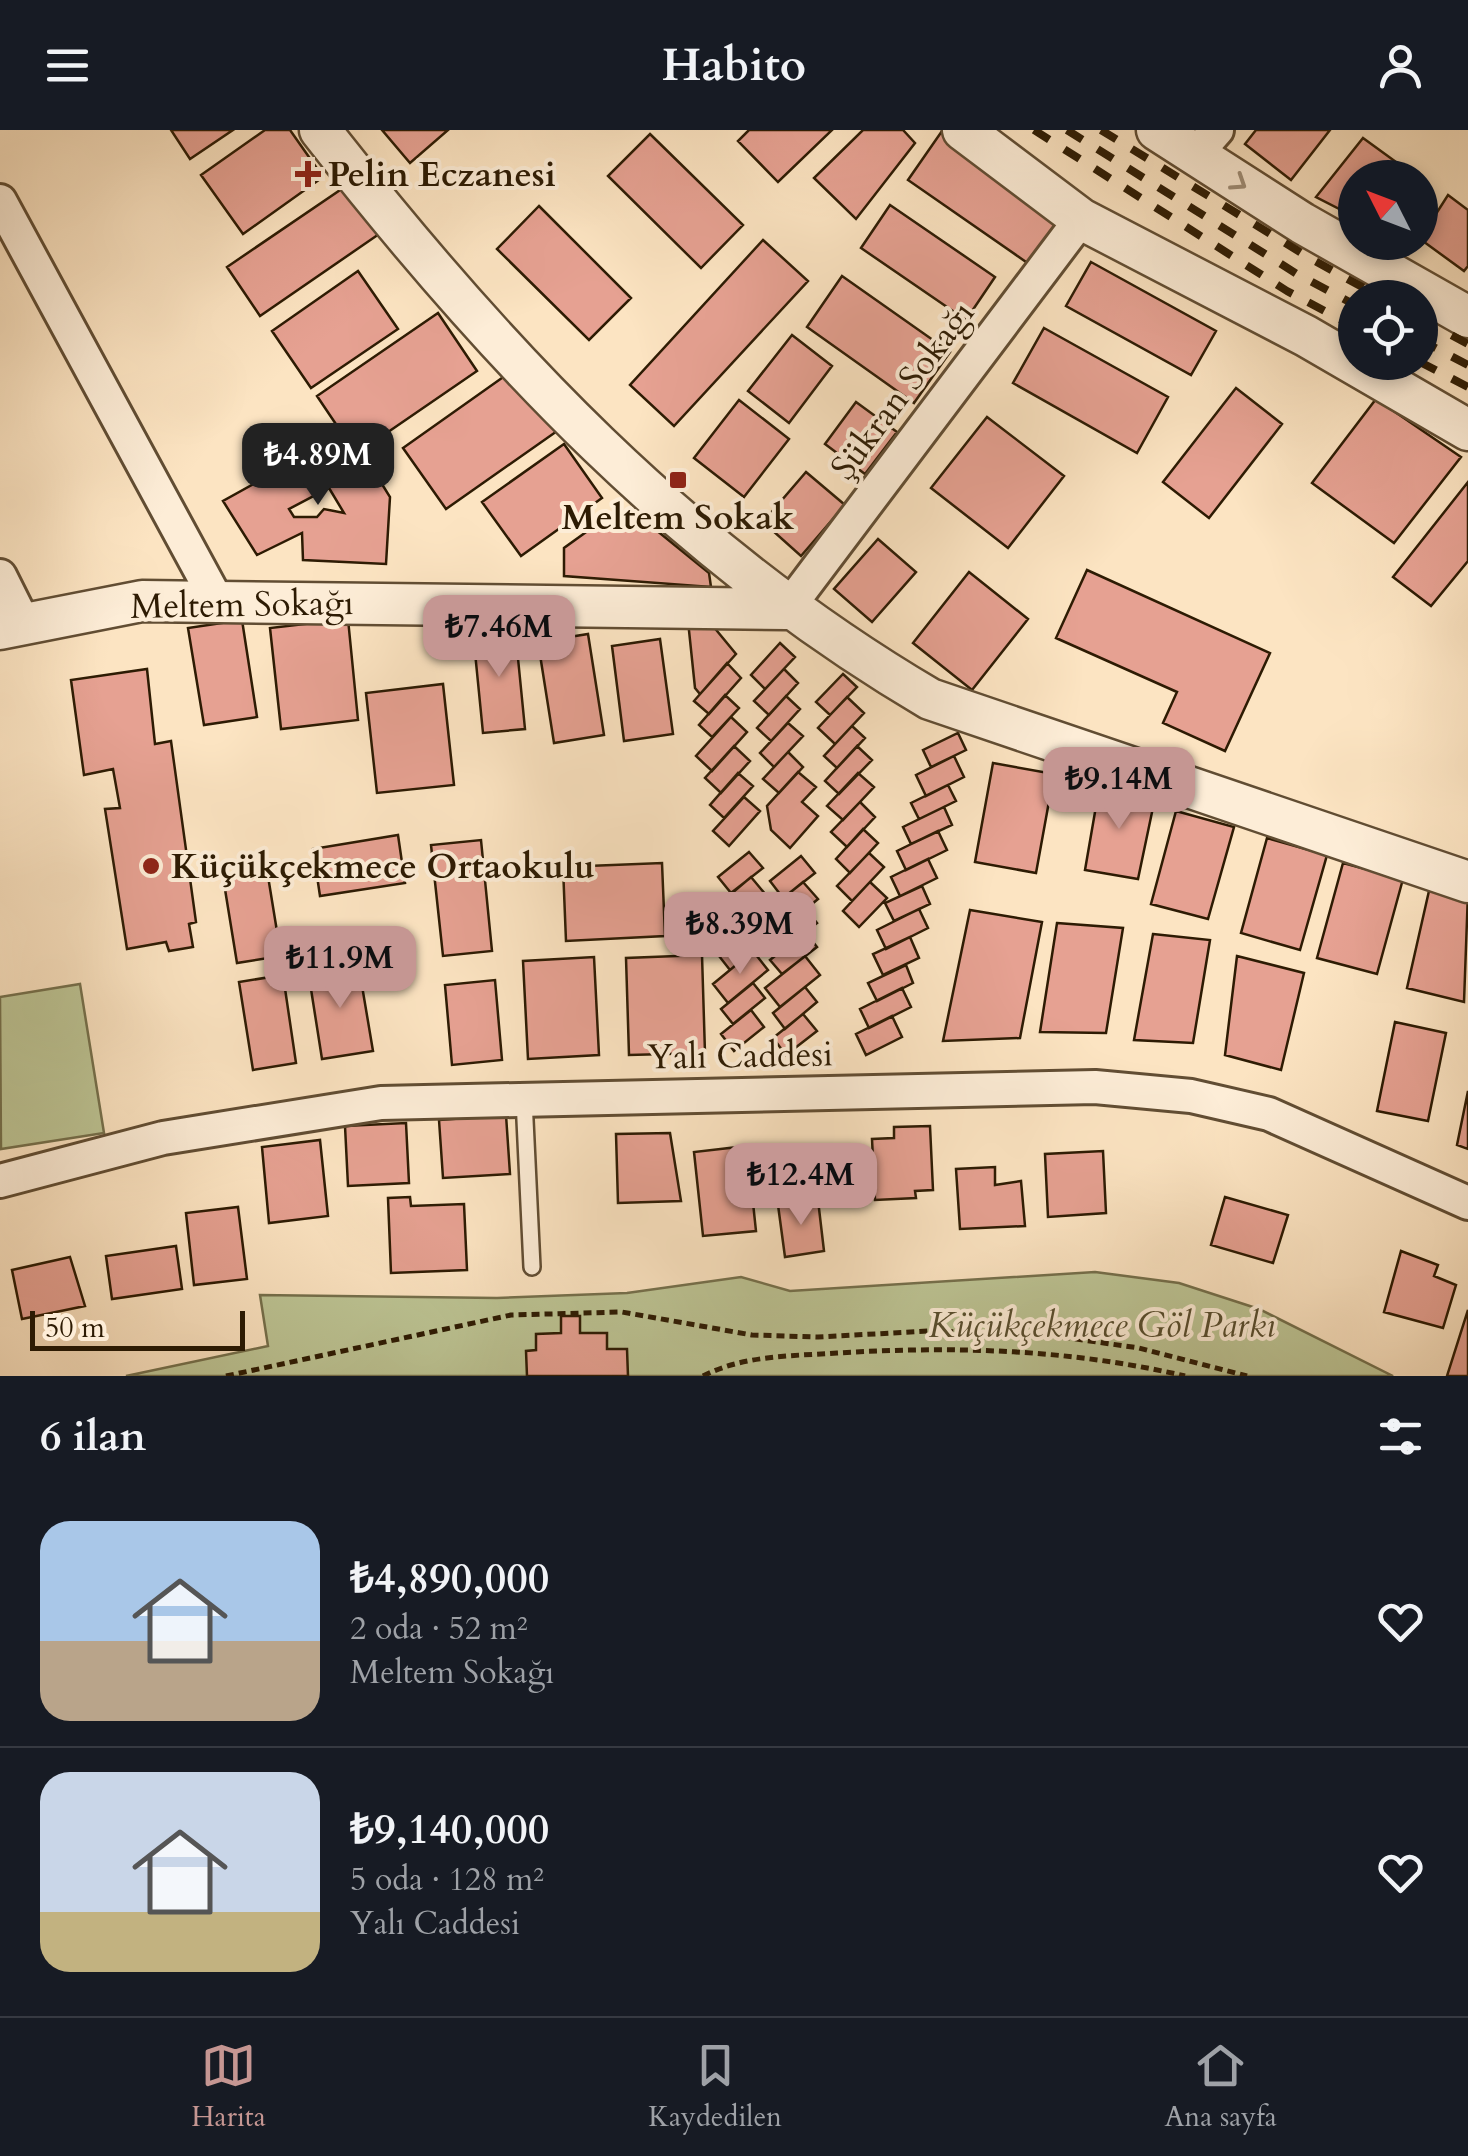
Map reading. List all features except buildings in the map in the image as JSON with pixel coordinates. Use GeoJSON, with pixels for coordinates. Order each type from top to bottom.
{"type":"FeatureCollection","features":[{"type":"Feature","properties":{"kind":"street"},"geometry":{"type":"LineString","coordinates":[[320,130],[419,257],[530,378],[654,498],[787,609],[930,699],[1464,875]]}},
{"type":"Feature","properties":{"kind":"street"},"geometry":{"type":"LineString","coordinates":[[962,130],[1081,219],[1306,336],[1468,430]]}},
{"type":"Feature","properties":{"kind":"street"},"geometry":{"type":"LineString","coordinates":[[1157,130],[1206,142],[1302,223],[1468,317]]}},
{"type":"Feature","properties":{"kind":"street"},"geometry":{"type":"LineString","coordinates":[[0,201],[217,600]]}},
{"type":"Feature","properties":{"kind":"street","name":"Şükran Sokağı"},"geometry":{"type":"LineString","coordinates":[[787,609],[1081,219]]}},
{"type":"Feature","properties":{"kind":"street"},"geometry":{"type":"LineString","coordinates":[[0,576],[12,627]]}},
{"type":"Feature","properties":{"kind":"street","name":"Meltem Sokağı"},"geometry":{"type":"LineString","coordinates":[[12,627],[142,600],[787,609]]}},
{"type":"Feature","properties":{"kind":"street","name":"Yalı Caddesi"},"geometry":{"type":"LineString","coordinates":[[0,1181],[163,1138],[381,1103],[1095,1087],[1191,1096],[1269,1114],[1468,1203]]}},
{"type":"Feature","properties":{"kind":"lane"},"geometry":{"type":"LineString","coordinates":[[524,1100],[532,1267]]}},
{"type":"Feature","properties":{"kind":"path"},"geometry":{"type":"LineString","coordinates":[[226,1376],[511,1315],[622,1312],[752,1335],[818,1337],[929,1331],[1048,1334],[1139,1348],[1246,1376]]}},
{"type":"Feature","properties":{"kind":"path"},"geometry":{"type":"LineString","coordinates":[[702,1376],[767,1357],[930,1348],[1047,1352],[1185,1376]]}},
{"type":"Feature","properties":{"kind":"green space"},"geometry":{"type":"Polygon","coordinates":[[[80,984],[104,1133],[1,1149],[0,997],[80,984]]]}},
{"type":"Feature","properties":{"kind":"green space","name":"Küçükçekmece Göl Parkı"},"geometry":{"type":"Polygon","coordinates":[[[1095,1272],[1179,1283],[1259,1309],[1393,1376],[126,1376],[268,1346],[260,1295],[497,1298],[627,1293],[741,1277],[790,1291],[1095,1272]]]}},
{"type":"Feature","properties":{"kind":"railway"},"geometry":{"type":"LineString","coordinates":[[1034,130],[1287,291],[1338,318]]}},
{"type":"Feature","properties":{"kind":"railway"},"geometry":{"type":"LineString","coordinates":[[1067,130],[1338,296]]}},
{"type":"Feature","properties":{"kind":"railway"},"geometry":{"type":"LineString","coordinates":[[1101,130],[1350,280]]}},
{"type":"Feature","properties":{"kind":"railway"},"geometry":{"type":"LineString","coordinates":[[1438,328],[1468,344]]}},
{"type":"Feature","properties":{"kind":"railway"},"geometry":{"type":"LineString","coordinates":[[1438,349],[1468,365]]}},
{"type":"Feature","properties":{"kind":"railway"},"geometry":{"type":"LineString","coordinates":[[1438,371],[1468,387]]}},
{"type":"Feature","properties":{"kind":"place","name":"Pelin Eczanesi"},"geometry":{"type":"Point","coordinates":[308,174]}},
{"type":"Feature","properties":{"kind":"place","name":"Meltem Sokak"},"geometry":{"type":"Point","coordinates":[678,480]}},
{"type":"Feature","properties":{"kind":"place","name":"Küçükçekmece Ortaokulu"},"geometry":{"type":"Point","coordinates":[151,866]}}]}
